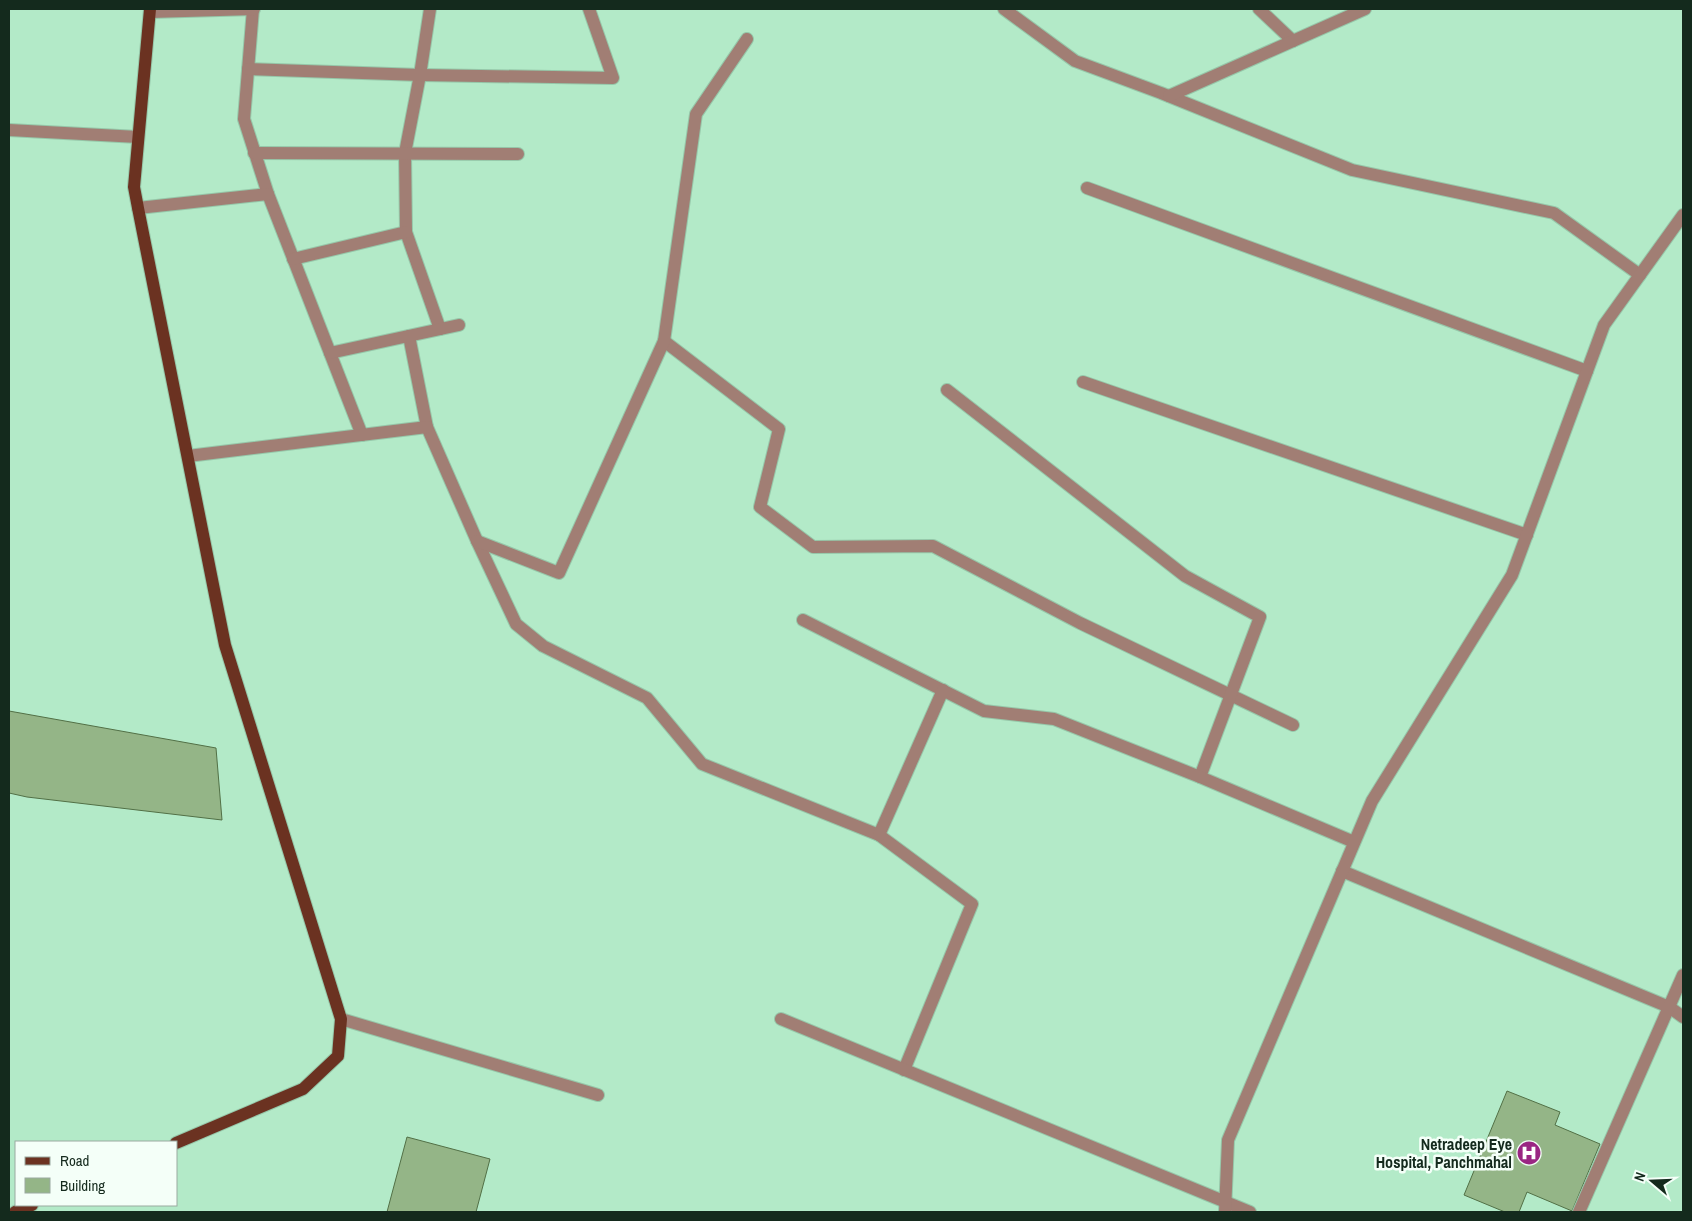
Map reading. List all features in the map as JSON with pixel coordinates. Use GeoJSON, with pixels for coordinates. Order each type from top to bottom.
{"type":"FeatureCollection","features":[{"type":"Feature","properties":{"kind":"main road"},"geometry":{"type":"LineString","coordinates":[[150,10],[134,187],[225,645],[341,1019],[338,1056],[303,1089],[178,1142]]}},
{"type":"Feature","properties":{"kind":"main road"},"geometry":{"type":"LineString","coordinates":[[15,1212],[30,1206]]}},
{"type":"Feature","properties":{"kind":"street"},"geometry":{"type":"LineString","coordinates":[[150,10],[254,9],[244,119],[268,194],[362,435]]}},
{"type":"Feature","properties":{"kind":"street"},"geometry":{"type":"LineString","coordinates":[[430,9],[405,153],[406,232],[440,329]]}},
{"type":"Feature","properties":{"kind":"street"},"geometry":{"type":"LineString","coordinates":[[248,69],[420,75],[613,78],[590,9]]}},
{"type":"Feature","properties":{"kind":"street"},"geometry":{"type":"LineString","coordinates":[[1004,9],[1075,61],[1169,96],[1352,170],[1554,213],[1640,275]]}},
{"type":"Feature","properties":{"kind":"street"},"geometry":{"type":"LineString","coordinates":[[1259,9],[1293,41]]}},
{"type":"Feature","properties":{"kind":"street"},"geometry":{"type":"LineString","coordinates":[[1169,96],[1365,9]]}},
{"type":"Feature","properties":{"kind":"street"},"geometry":{"type":"LineString","coordinates":[[477,541],[559,573],[664,341],[696,114],[747,39]]}},
{"type":"Feature","properties":{"kind":"street"},"geometry":{"type":"LineString","coordinates":[[9,130],[138,137]]}},
{"type":"Feature","properties":{"kind":"street"},"geometry":{"type":"LineString","coordinates":[[254,153],[518,154]]}},
{"type":"Feature","properties":{"kind":"street"},"geometry":{"type":"LineString","coordinates":[[1087,188],[1587,371]]}},
{"type":"Feature","properties":{"kind":"street"},"geometry":{"type":"LineString","coordinates":[[138,208],[268,194]]}},
{"type":"Feature","properties":{"kind":"street"},"geometry":{"type":"LineString","coordinates":[[1225,1207],[1228,1140],[1372,801],[1512,575],[1604,325],[1683,215]]}},
{"type":"Feature","properties":{"kind":"street"},"geometry":{"type":"LineString","coordinates":[[293,259],[406,232]]}},
{"type":"Feature","properties":{"kind":"street"},"geometry":{"type":"LineString","coordinates":[[330,353],[459,325]]}},
{"type":"Feature","properties":{"kind":"street"},"geometry":{"type":"LineString","coordinates":[[409,336],[427,427],[516,624],[543,646],[647,698],[702,764],[879,835],[972,904],[904,1070]]}},
{"type":"Feature","properties":{"kind":"street"},"geometry":{"type":"LineString","coordinates":[[664,341],[779,429],[760,507],[813,547],[933,546],[1080,623],[1293,725]]}},
{"type":"Feature","properties":{"kind":"street"},"geometry":{"type":"LineString","coordinates":[[1083,382],[1526,535]]}},
{"type":"Feature","properties":{"kind":"street"},"geometry":{"type":"LineString","coordinates":[[947,390],[1185,576],[1260,617],[1200,777]]}},
{"type":"Feature","properties":{"kind":"street"},"geometry":{"type":"LineString","coordinates":[[188,456],[427,427]]}},
{"type":"Feature","properties":{"kind":"street"},"geometry":{"type":"LineString","coordinates":[[803,620],[984,711],[1054,719],[1200,777],[1354,842]]}},
{"type":"Feature","properties":{"kind":"street"},"geometry":{"type":"LineString","coordinates":[[879,835],[943,690]]}},
{"type":"Feature","properties":{"kind":"street"},"geometry":{"type":"LineString","coordinates":[[1342,871],[1669,1007],[1683,1017]]}},
{"type":"Feature","properties":{"kind":"street"},"geometry":{"type":"LineString","coordinates":[[1579,1212],[1683,975]]}},
{"type":"Feature","properties":{"kind":"street"},"geometry":{"type":"LineString","coordinates":[[341,1019],[598,1095]]}},
{"type":"Feature","properties":{"kind":"street"},"geometry":{"type":"LineString","coordinates":[[781,1019],[1225,1207],[1250,1212]]}},
{"type":"Feature","properties":{"kind":"building"},"geometry":{"type":"Polygon","coordinates":[[[9,711],[216,748],[222,820],[27,797],[9,793],[9,711]]]}},
{"type":"Feature","properties":{"kind":"building"},"geometry":{"type":"Polygon","coordinates":[[[1507,1091],[1560,1112],[1555,1125],[1600,1144],[1572,1211],[1527,1192],[1519,1212],[1505,1212],[1464,1195],[1507,1091]]]}},
{"type":"Feature","properties":{"kind":"building"},"geometry":{"type":"Polygon","coordinates":[[[407,1137],[490,1159],[476,1212],[387,1212],[407,1137]]]}},
{"type":"Feature","properties":{"kind":"place","name":"Netradeep Eye Hospital, Panchmahal"},"geometry":{"type":"Point","coordinates":[1529,1153]}}]}
